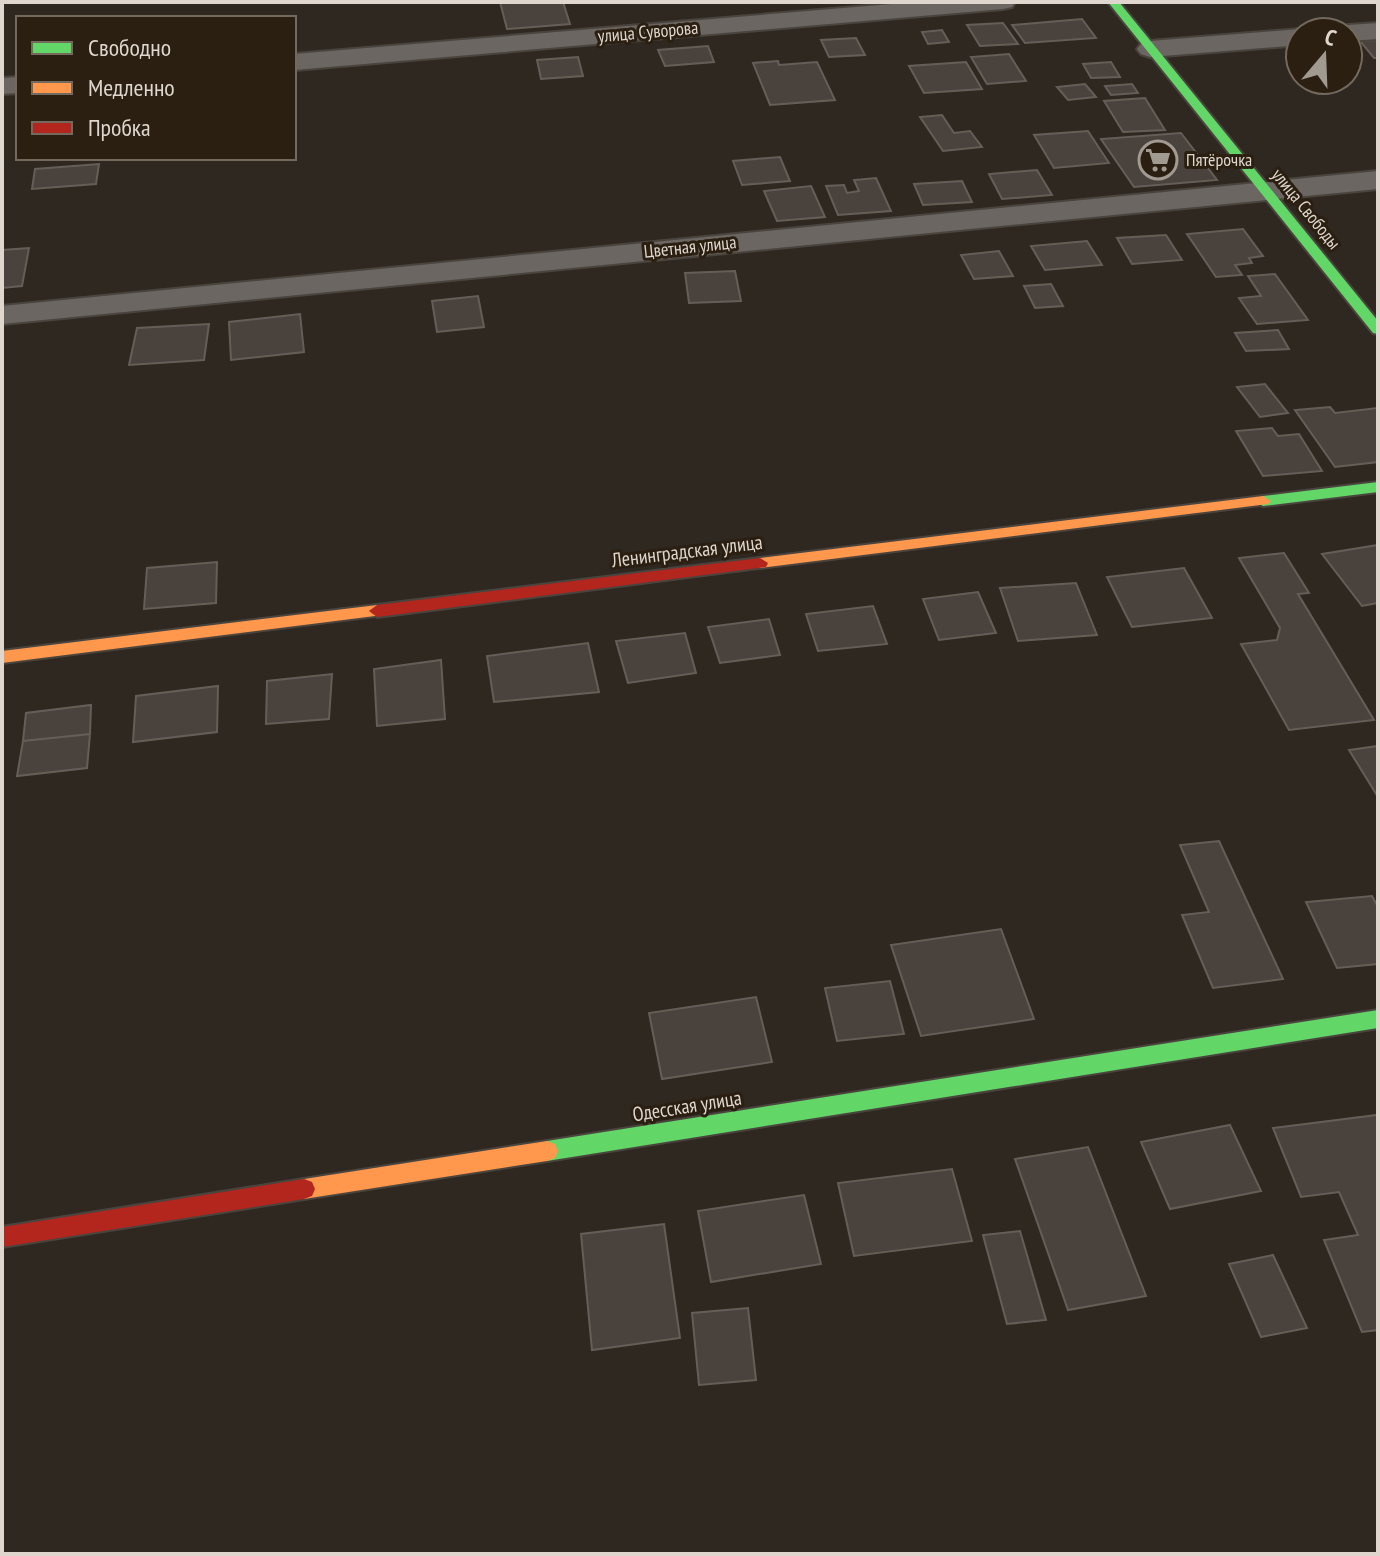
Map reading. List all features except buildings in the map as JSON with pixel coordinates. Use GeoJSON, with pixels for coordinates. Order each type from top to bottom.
{"type":"FeatureCollection","features":[{"type":"Feature","properties":{"kind":"street","name":"улица Суворова"},"geometry":{"type":"LineString","coordinates":[[296,62],[1003,2]]}},
{"type":"Feature","properties":{"kind":"street","name":"улица Свободы"},"geometry":{"type":"LineString","coordinates":[[1113,2],[1378,330]]}},
{"type":"Feature","properties":{"kind":"street"},"geometry":{"type":"LineString","coordinates":[[1150,49],[1284,38]]}},
{"type":"Feature","properties":{"kind":"street","name":"Цветная улица"},"geometry":{"type":"LineString","coordinates":[[2,315],[1378,180]]}},
{"type":"Feature","properties":{"kind":"street","name":"Ленинградская улица"},"geometry":{"type":"LineString","coordinates":[[2,657],[1378,487]]}},
{"type":"Feature","properties":{"kind":"street","name":"Одесская улица"},"geometry":{"type":"LineString","coordinates":[[2,1237],[1378,1019]]}},
{"type":"Feature","properties":{"kind":"traffic: fast"},"geometry":{"type":"LineString","coordinates":[[1113,2],[1378,330]]}},
{"type":"Feature","properties":{"kind":"traffic: fast"},"geometry":{"type":"LineString","coordinates":[[1263,501],[1378,487]]}},
{"type":"Feature","properties":{"kind":"traffic: fast"},"geometry":{"type":"LineString","coordinates":[[547,1151],[1378,1019]]}},
{"type":"Feature","properties":{"kind":"traffic: slow"},"geometry":{"type":"LineString","coordinates":[[760,563],[1263,501]]}},
{"type":"Feature","properties":{"kind":"traffic: slow"},"geometry":{"type":"LineString","coordinates":[[2,657],[377,611]]}},
{"type":"Feature","properties":{"kind":"traffic: slow"},"geometry":{"type":"LineString","coordinates":[[304,1189],[547,1151]]}},
{"type":"Feature","properties":{"kind":"traffic: jam"},"geometry":{"type":"LineString","coordinates":[[377,611],[760,563]]}},
{"type":"Feature","properties":{"kind":"traffic: jam"},"geometry":{"type":"LineString","coordinates":[[2,1237],[304,1189]]}},
{"type":"Feature","properties":{"kind":"place","name":"Пятёрочка"},"geometry":{"type":"Point","coordinates":[1158,160]}}]}
